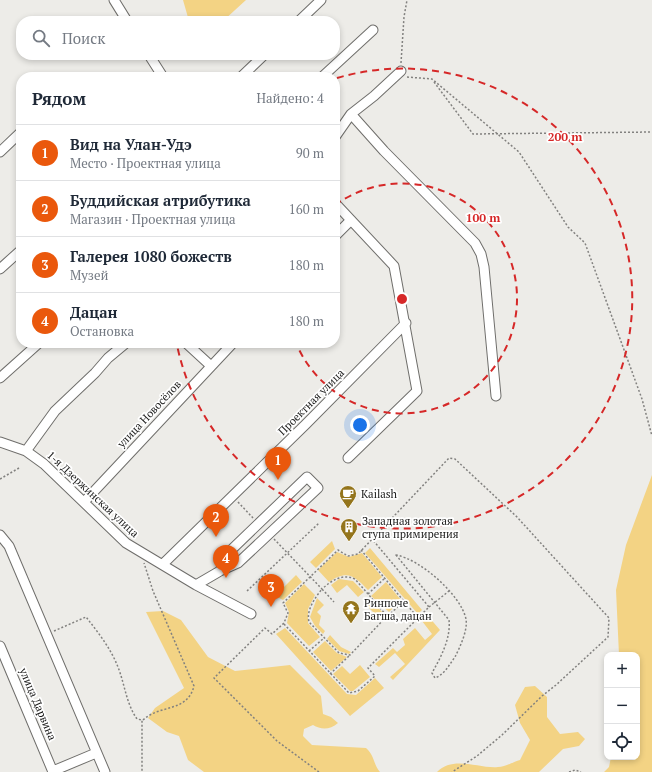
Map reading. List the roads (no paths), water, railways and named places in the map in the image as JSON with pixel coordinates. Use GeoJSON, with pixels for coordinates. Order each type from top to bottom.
{"type":"FeatureCollection","features":[{"type":"Feature","properties":{"kind":"street"},"geometry":{"type":"LineString","coordinates":[[114,0],[124,16]]}},
{"type":"Feature","properties":{"kind":"street"},"geometry":{"type":"LineString","coordinates":[[304,16],[321,0]]}},
{"type":"Feature","properties":{"kind":"street"},"geometry":{"type":"LineString","coordinates":[[327,72],[373,30]]}},
{"type":"Feature","properties":{"kind":"street"},"geometry":{"type":"LineString","coordinates":[[152,60],[160,72]]}},
{"type":"Feature","properties":{"kind":"street"},"geometry":{"type":"LineString","coordinates":[[246,72],[259,60]]}},
{"type":"Feature","properties":{"kind":"street"},"geometry":{"type":"LineString","coordinates":[[340,130],[351,114],[403,74]]}},
{"type":"Feature","properties":{"kind":"street"},"geometry":{"type":"LineString","coordinates":[[351,114],[384,151],[475,243],[481,254],[484,267],[496,396]]}},
{"type":"Feature","properties":{"kind":"street"},"geometry":{"type":"LineString","coordinates":[[0,152],[16,137]]}},
{"type":"Feature","properties":{"kind":"street"},"geometry":{"type":"LineString","coordinates":[[340,208],[394,266],[406,323],[417,391],[348,458]]}},
{"type":"Feature","properties":{"kind":"street"},"geometry":{"type":"LineString","coordinates":[[340,231],[351,220]]}},
{"type":"Feature","properties":{"kind":"street"},"geometry":{"type":"LineString","coordinates":[[0,269],[16,255]]}},
{"type":"Feature","properties":{"kind":"street","name":"Проектная улица"},"geometry":{"type":"LineString","coordinates":[[163,564],[306,424],[406,323]]}},
{"type":"Feature","properties":{"kind":"street"},"geometry":{"type":"LineString","coordinates":[[0,378],[33,348]]}},
{"type":"Feature","properties":{"kind":"street"},"geometry":{"type":"LineString","coordinates":[[26,451],[55,411],[120,348]]}},
{"type":"Feature","properties":{"kind":"street"},"geometry":{"type":"LineString","coordinates":[[191,348],[211,366]]}},
{"type":"Feature","properties":{"kind":"street","name":"улица Новосёлов"},"geometry":{"type":"LineString","coordinates":[[84,502],[228,348]]}},
{"type":"Feature","properties":{"kind":"street","name":"1-я Дзержинская улица"},"geometry":{"type":"LineString","coordinates":[[0,442],[26,451],[44,464],[126,543],[196,585],[251,614]]}},
{"type":"Feature","properties":{"kind":"street"},"geometry":{"type":"LineString","coordinates":[[196,585],[220,571],[238,564],[318,488],[307,477],[228,552],[220,571]]}},
{"type":"Feature","properties":{"kind":"street"},"geometry":{"type":"LineString","coordinates":[[0,535],[9,546],[105,772]]}},
{"type":"Feature","properties":{"kind":"street","name":"улица Дарвина"},"geometry":{"type":"LineString","coordinates":[[0,646],[53,772]]}},
{"type":"Feature","properties":{"kind":"street"},"geometry":{"type":"LineString","coordinates":[[53,772],[96,753]]}},
{"type":"Feature","properties":{"kind":"place","name":"Вид на Улан-Удэ"},"geometry":{"type":"Point","coordinates":[278,480]}},
{"type":"Feature","properties":{"kind":"place","name":"Kailash"},"geometry":{"type":"Point","coordinates":[348,509]}},
{"type":"Feature","properties":{"kind":"place","name":"Буддийская атрибутика"},"geometry":{"type":"Point","coordinates":[216,537]}},
{"type":"Feature","properties":{"kind":"place","name":"Западная золотая ступа примирения"},"geometry":{"type":"Point","coordinates":[349,542]}},
{"type":"Feature","properties":{"kind":"place","name":"Дацан"},"geometry":{"type":"Point","coordinates":[226,578]}},
{"type":"Feature","properties":{"kind":"place","name":"Галерея 1080 божеств"},"geometry":{"type":"Point","coordinates":[271,607]}},
{"type":"Feature","properties":{"kind":"place","name":"Ринпоче Багша, дацан"},"geometry":{"type":"Point","coordinates":[351,624]}}]}
